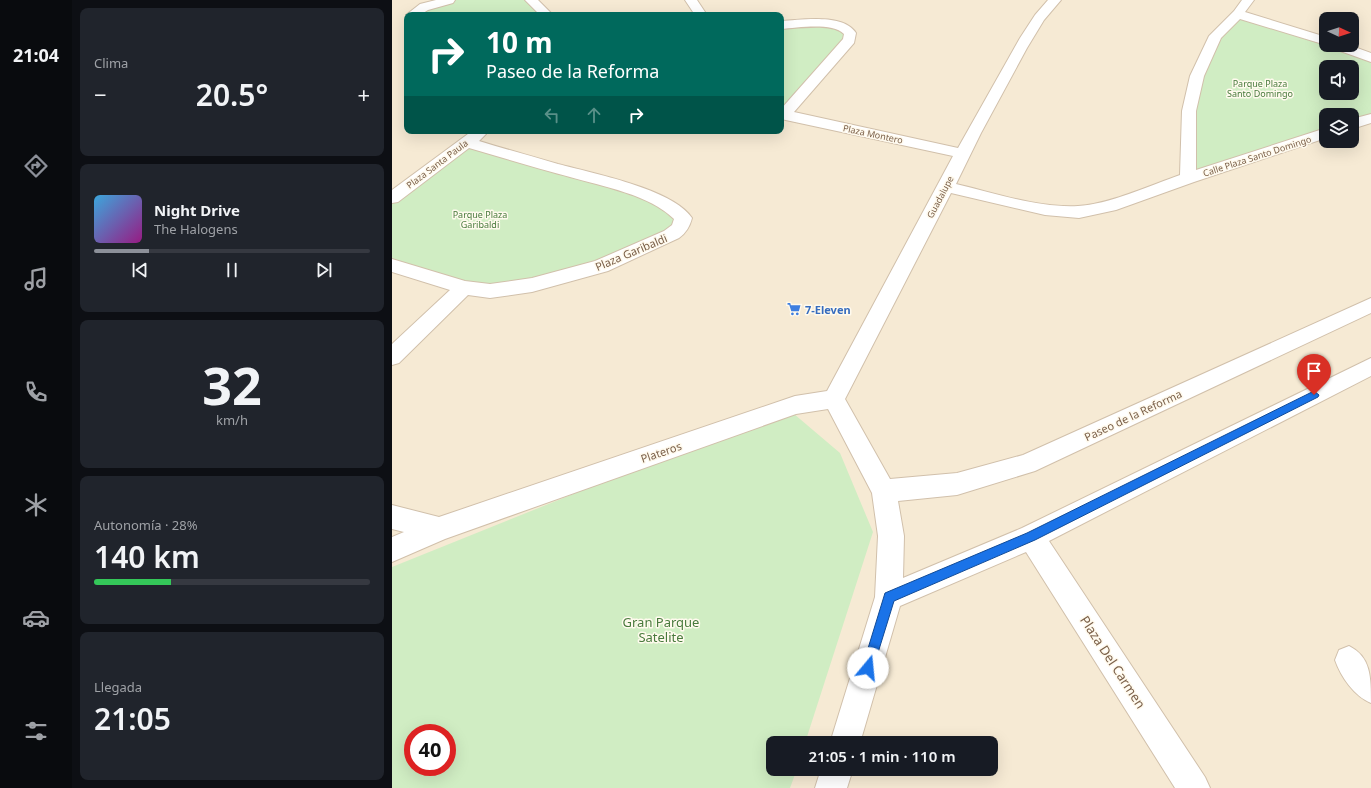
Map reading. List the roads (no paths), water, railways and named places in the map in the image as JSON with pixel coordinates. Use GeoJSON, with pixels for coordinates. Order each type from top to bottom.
{"type":"FeatureCollection","features":[{"type":"Feature","properties":{"kind":"street"},"geometry":{"type":"LineString","coordinates":[[416,12],[424,6],[449,0]]}},
{"type":"Feature","properties":{"kind":"street"},"geometry":{"type":"LineString","coordinates":[[531,0],[544,12]]}},
{"type":"Feature","properties":{"kind":"street"},"geometry":{"type":"LineString","coordinates":[[690,0],[699,12]]}},
{"type":"Feature","properties":{"kind":"street","name":"Guadalupe"},"geometry":{"type":"LineString","coordinates":[[834,399],[946,187],[961,153],[1024,43],[1055,0]]}},
{"type":"Feature","properties":{"kind":"street"},"geometry":{"type":"LineString","coordinates":[[1188,178],[1189,111],[1197,76],[1215,36],[1238,14],[1248,0]]}},
{"type":"Feature","properties":{"kind":"street"},"geometry":{"type":"LineString","coordinates":[[1238,14],[1319,40]]}},
{"type":"Feature","properties":{"kind":"street","name":"Plaza Montero"},"geometry":{"type":"LineString","coordinates":[[784,25],[830,24],[848,29],[850,33],[849,40],[784,112]]}},
{"type":"Feature","properties":{"kind":"street"},"geometry":{"type":"LineString","coordinates":[[1355,52],[1371,58]]}},
{"type":"Feature","properties":{"kind":"street","name":"Plaza Montero"},"geometry":{"type":"LineString","coordinates":[[784,114],[961,153]]}},
{"type":"Feature","properties":{"kind":"street"},"geometry":{"type":"LineString","coordinates":[[1359,122],[1371,118]]}},
{"type":"Feature","properties":{"kind":"street","name":"Plaza Santa Paula"},"geometry":{"type":"LineString","coordinates":[[392,198],[477,134]]}},
{"type":"Feature","properties":{"kind":"street","name":"Calle Plaza Santo Domingo"},"geometry":{"type":"LineString","coordinates":[[946,187],[1045,210],[1079,212],[1110,206],[1188,178],[1319,135]]}},
{"type":"Feature","properties":{"kind":"street","name":"Plaza Garibaldi"},"geometry":{"type":"LineString","coordinates":[[464,288],[490,291],[532,285],[602,266],[678,231],[682,224],[683,218],[679,212],[665,204],[637,193],[466,142]]}},
{"type":"Feature","properties":{"kind":"street"},"geometry":{"type":"LineString","coordinates":[[392,265],[464,288],[392,357]]}},
{"type":"Feature","properties":{"kind":"street","name":"Paseo de la Reforma"},"geometry":{"type":"LineString","coordinates":[[884,491],[957,484],[1027,464],[1371,304]]}},
{"type":"Feature","properties":{"kind":"street"},"geometry":{"type":"LineString","coordinates":[[889,597],[1031,537],[1371,366]]}},
{"type":"Feature","properties":{"kind":"street"},"geometry":{"type":"LineString","coordinates":[[834,399],[869,466],[884,491],[891,536],[889,597],[847,736]]}},
{"type":"Feature","properties":{"kind":"street","name":"Plateros"},"geometry":{"type":"LineString","coordinates":[[392,550],[439,529],[795,405],[834,399]]}},
{"type":"Feature","properties":{"kind":"street"},"geometry":{"type":"LineString","coordinates":[[392,517],[439,529]]}},
{"type":"Feature","properties":{"kind":"street","name":"Plaza Del Carmen"},"geometry":{"type":"LineString","coordinates":[[1031,537],[1194,788]]}},
{"type":"Feature","properties":{"kind":"street"},"geometry":{"type":"LineString","coordinates":[[1349,660],[1371,688]]}},
{"type":"Feature","properties":{"kind":"street"},"geometry":{"type":"LineString","coordinates":[[831,788],[835,776]]}},
{"type":"Feature","properties":{"kind":"place","name":"7-Eleven"},"geometry":{"type":"Point","coordinates":[794,309]}},
{"type":"Feature","properties":{"kind":"park label","name":"Parque Plaza Santo Domingo"},"geometry":{"type":"Point","coordinates":[1260,88]}},
{"type":"Feature","properties":{"kind":"park label","name":"Parque Plaza Garibaldi"},"geometry":{"type":"Point","coordinates":[480,220]}},
{"type":"Feature","properties":{"kind":"park label","name":"Gran Parque Satelite"},"geometry":{"type":"Point","coordinates":[661,630]}}]}
